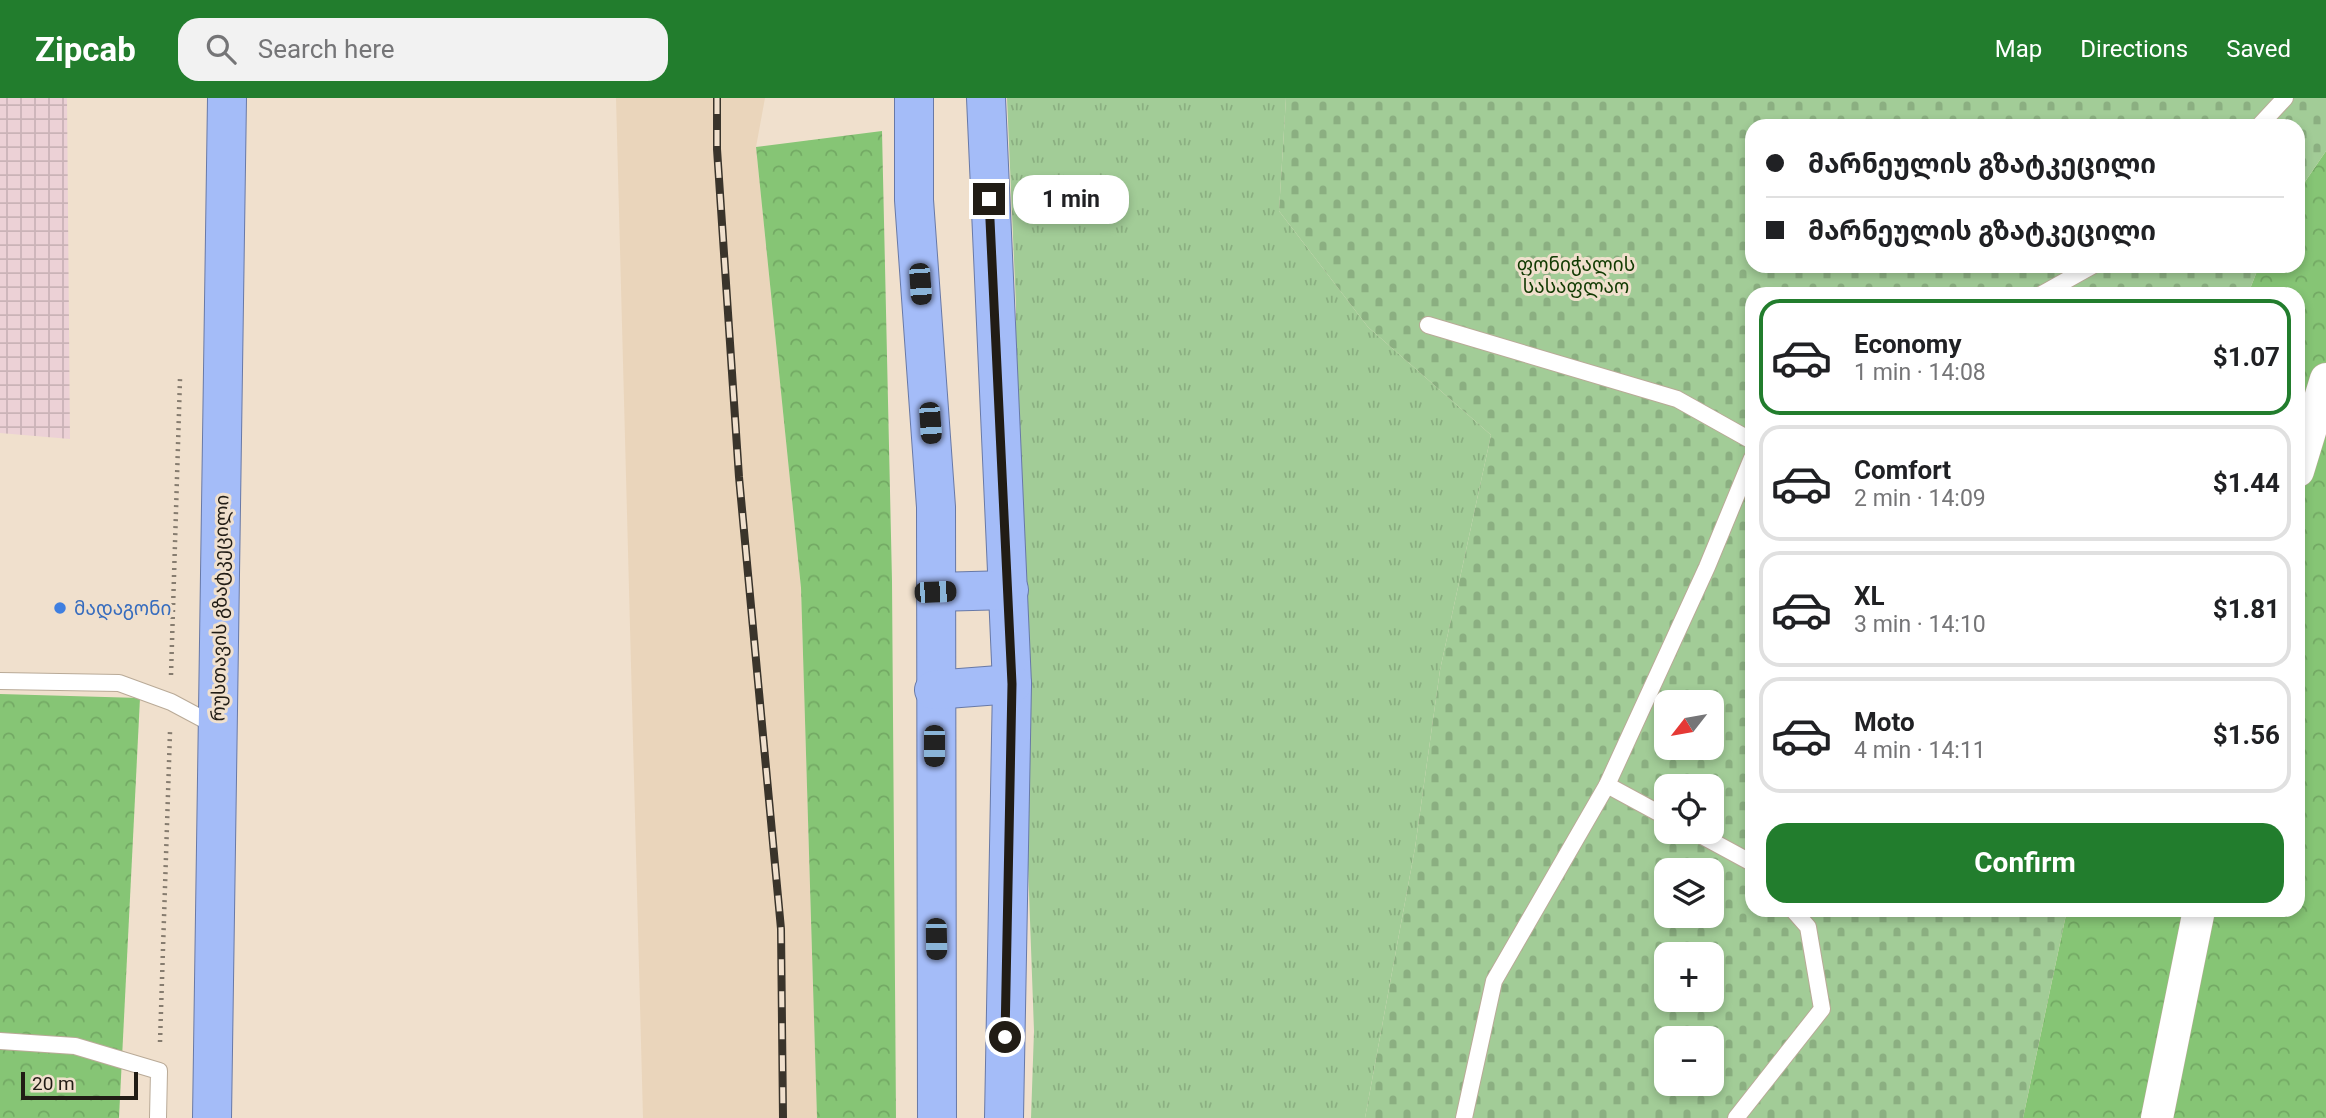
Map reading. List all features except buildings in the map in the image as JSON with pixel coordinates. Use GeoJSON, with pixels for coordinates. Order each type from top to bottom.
{"type":"FeatureCollection","features":[{"type":"Feature","properties":{"kind":"highway","name":"რუსთავის გზატკეცილი"},"geometry":{"type":"LineString","coordinates":[[212,1118],[227,98]]}},
{"type":"Feature","properties":{"kind":"highway"},"geometry":{"type":"LineString","coordinates":[[914,98],[914,200],[936,507],[934,690],[937,1118]]}},
{"type":"Feature","properties":{"kind":"highway"},"geometry":{"type":"LineString","coordinates":[[986,98],[1012,684],[1004,1118]]}},
{"type":"Feature","properties":{"kind":"highway"},"geometry":{"type":"LineString","coordinates":[[935,592],[1009,590]]}},
{"type":"Feature","properties":{"kind":"highway"},"geometry":{"type":"LineString","coordinates":[[934,690],[1012,684]]}},
{"type":"Feature","properties":{"kind":"street"},"geometry":{"type":"LineString","coordinates":[[2305,448],[2326,379]]}},
{"type":"Feature","properties":{"kind":"street"},"geometry":{"type":"LineString","coordinates":[[2157,1118],[2198,917]]}},
{"type":"Feature","properties":{"kind":"lane"},"geometry":{"type":"LineString","coordinates":[[2265,119],[2284,98]]}},
{"type":"Feature","properties":{"kind":"lane"},"geometry":{"type":"LineString","coordinates":[[2054,287],[2080,273]]}},
{"type":"Feature","properties":{"kind":"lane"},"geometry":{"type":"LineString","coordinates":[[1428,325],[1676,399],[1745,437]]}},
{"type":"Feature","properties":{"kind":"lane"},"geometry":{"type":"LineString","coordinates":[[1464,1118],[1494,981],[1607,785],[1707,567],[1745,475]]}},
{"type":"Feature","properties":{"kind":"lane"},"geometry":{"type":"LineString","coordinates":[[0,681],[119,683],[170,702],[218,727]]}},
{"type":"Feature","properties":{"kind":"lane"},"geometry":{"type":"LineString","coordinates":[[1607,785],[1654,810]]}},
{"type":"Feature","properties":{"kind":"lane"},"geometry":{"type":"LineString","coordinates":[[1717,844],[1745,859]]}},
{"type":"Feature","properties":{"kind":"lane"},"geometry":{"type":"LineString","coordinates":[[1736,1118],[1822,1009],[1808,927],[1799,917]]}},
{"type":"Feature","properties":{"kind":"lane"},"geometry":{"type":"LineString","coordinates":[[0,1041],[75,1046],[159,1071],[158,1118]]}},
{"type":"Feature","properties":{"kind":"path"},"geometry":{"type":"LineString","coordinates":[[159,1071],[180,373]]}},
{"type":"Feature","properties":{"kind":"shaded area"},"geometry":{"type":"Polygon","coordinates":[[[0,98],[67,98],[70,439],[0,433],[0,98]]]}},
{"type":"Feature","properties":{"kind":"shaded area"},"geometry":{"type":"Polygon","coordinates":[[[616,98],[765,98],[756,147],[801,588],[817,1118],[643,1118],[616,98]]]}},
{"type":"Feature","properties":{"kind":"green space"},"geometry":{"type":"Polygon","coordinates":[[[1007,98],[1286,98],[1279,211],[1368,327],[1491,435],[1440,670],[1415,848],[1365,1118],[1031,1118],[1034,1031],[1016,532],[1016,306],[1007,98]]]}},
{"type":"Feature","properties":{"kind":"green space","name":"ფონიჭალის სასაფლაო"},"geometry":{"type":"Polygon","coordinates":[[[1286,98],[2326,98],[2326,151],[2305,182],[2305,119],[1745,119],[1745,273],[2256,273],[2251,287],[1745,287],[1745,917],[2066,917],[2023,1118],[1365,1118],[1415,848],[1440,670],[1491,435],[1368,327],[1279,211],[1286,98]]]}},
{"type":"Feature","properties":{"kind":"green space"},"geometry":{"type":"Polygon","coordinates":[[[882,131],[892,581],[896,1118],[817,1118],[801,588],[756,147],[882,131]]]}},
{"type":"Feature","properties":{"kind":"green space"},"geometry":{"type":"Polygon","coordinates":[[[2326,151],[2326,1118],[2023,1118],[2066,917],[2305,917],[2305,287],[2251,287],[2256,273],[2305,273],[2305,182],[2326,151]]]}},
{"type":"Feature","properties":{"kind":"green space"},"geometry":{"type":"Polygon","coordinates":[[[0,694],[140,698],[119,1118],[0,1118],[0,694]]]}},
{"type":"Feature","properties":{"kind":"railway"},"geometry":{"type":"LineString","coordinates":[[717,98],[717,149],[739,477],[781,929],[783,1118]]}},
{"type":"Feature","properties":{"kind":"place","name":"მადაგონი"},"geometry":{"type":"Point","coordinates":[60,608]}},
{"type":"Feature","properties":{"kind":"route"},"geometry":{"type":"LineString","coordinates":[[989,199],[1012,684],[1005,1037]]}}]}
